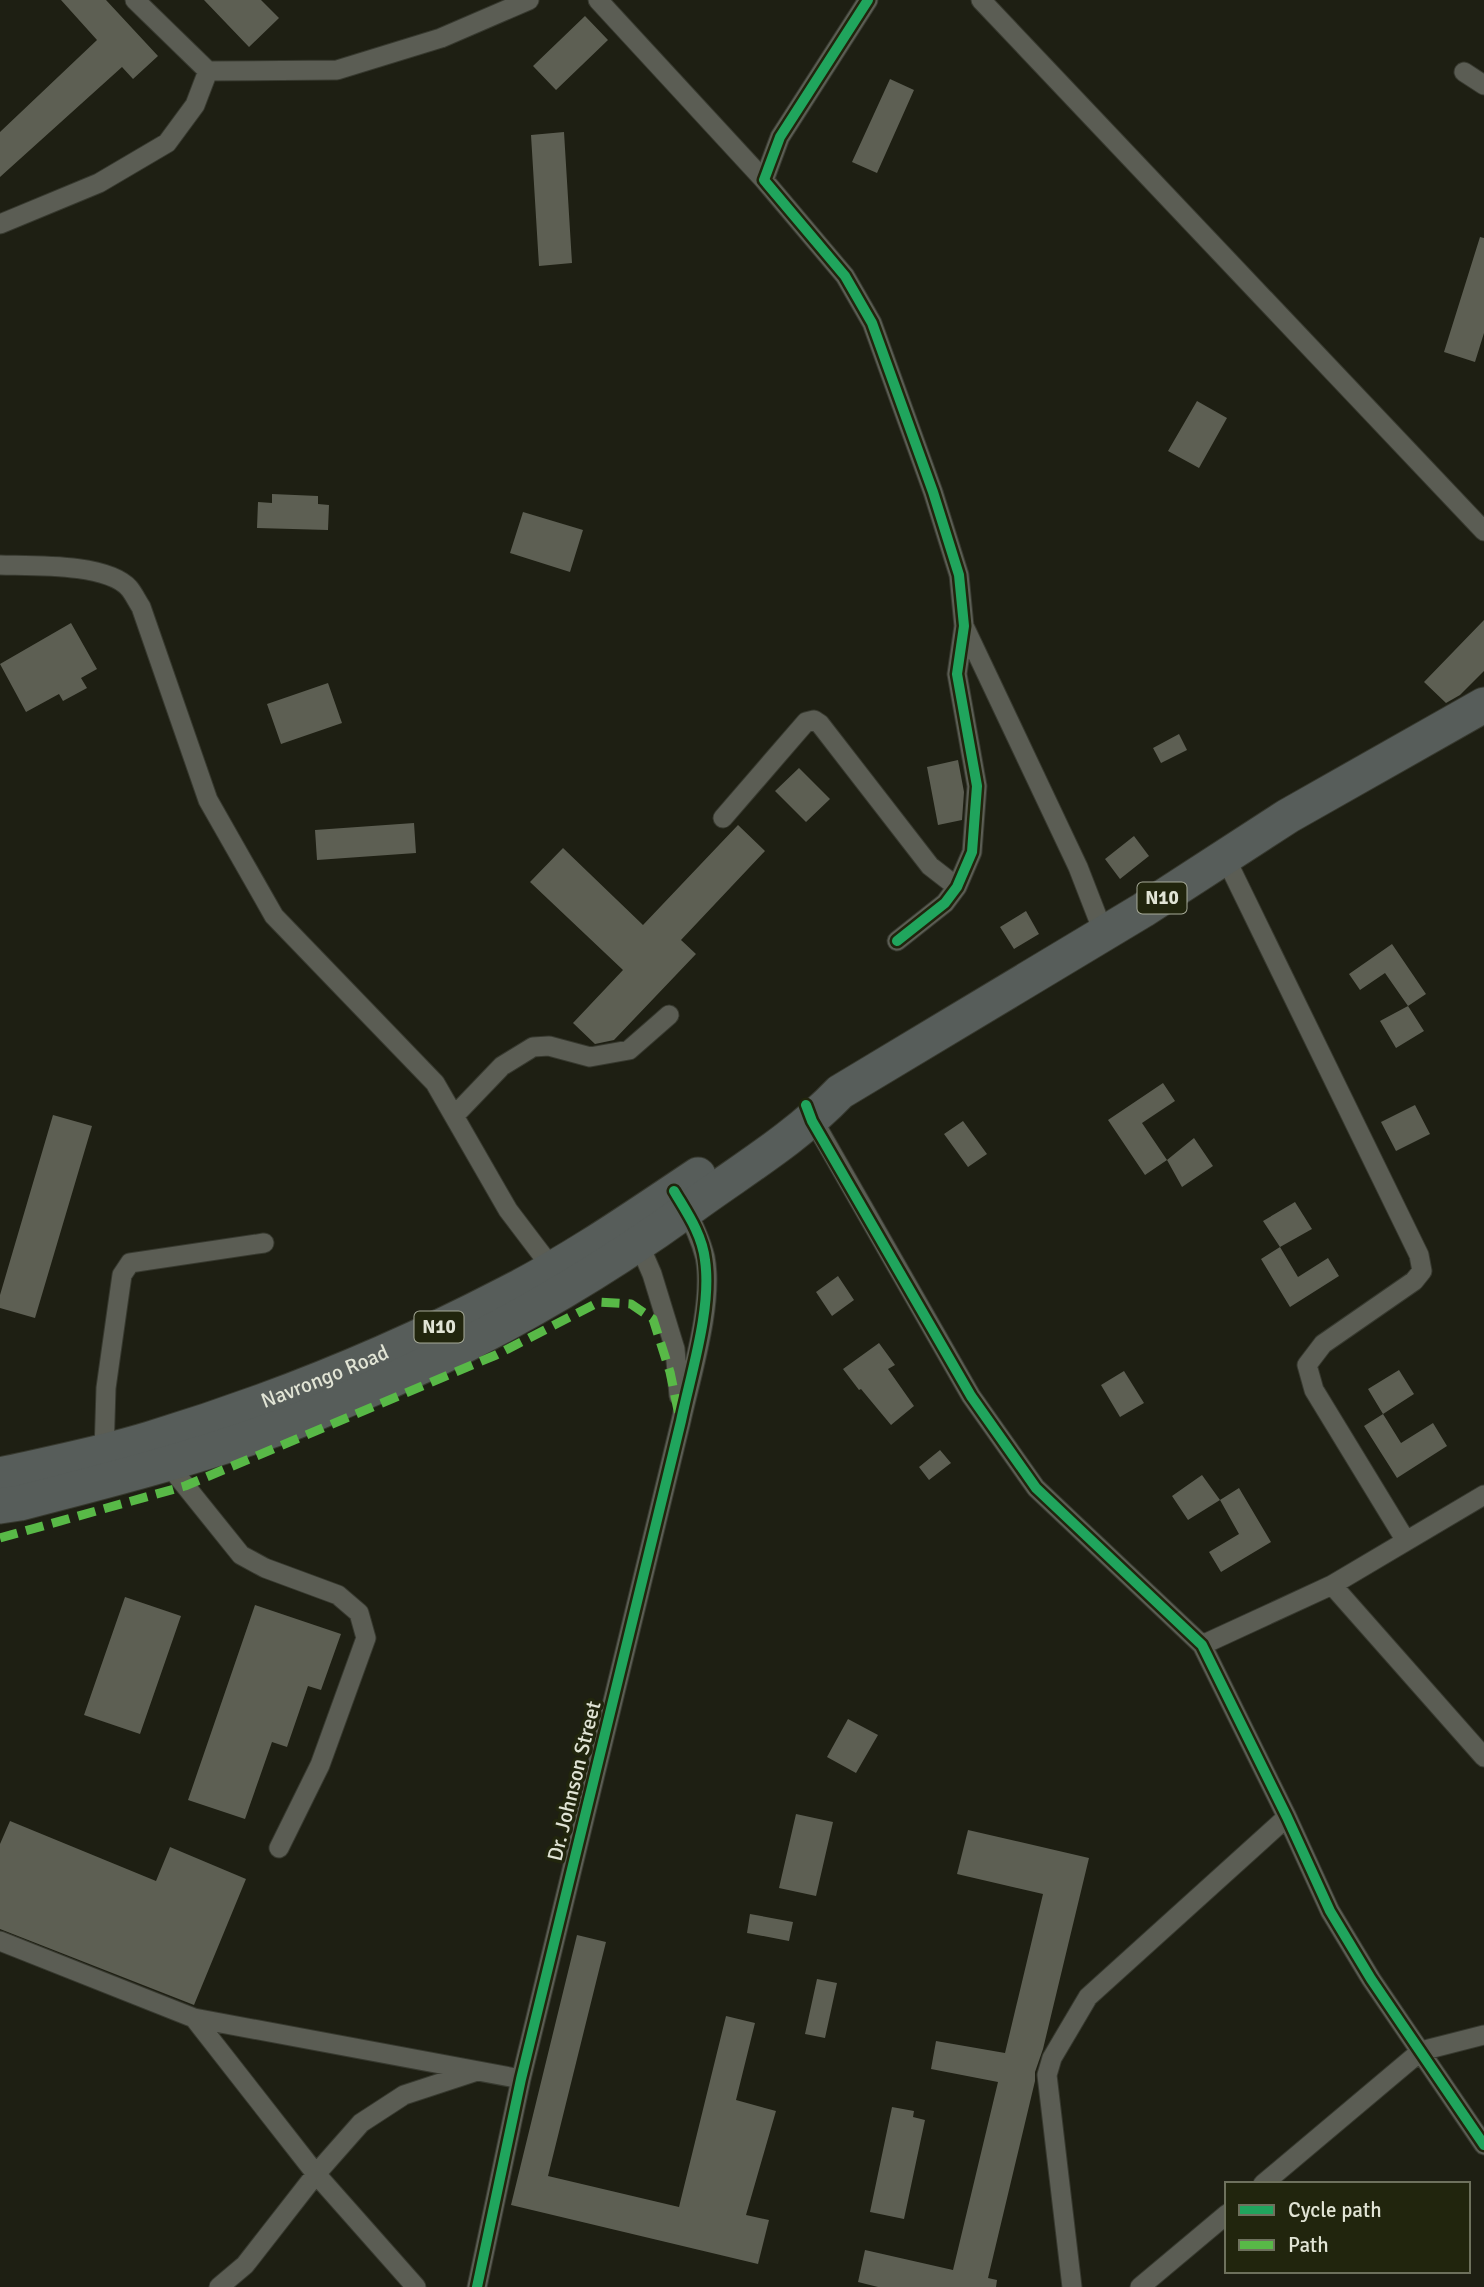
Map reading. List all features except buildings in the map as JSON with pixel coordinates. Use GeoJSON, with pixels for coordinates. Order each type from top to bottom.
{"type":"FeatureCollection","features":[{"type":"Feature","properties":{"kind":"highway","name":"N10"},"geometry":{"type":"LineString","coordinates":[[1104,934],[1288,816],[1484,705]]}},
{"type":"Feature","properties":{"kind":"highway","name":"Navrongo Road"},"geometry":{"type":"LineString","coordinates":[[0,1475],[104,1452],[158,1452],[276,1429],[418,1370],[565,1292],[633,1233],[840,1092],[1104,934]]}},
{"type":"Feature","properties":{"kind":"highway","name":"Navrongo Road"},"geometry":{"type":"LineString","coordinates":[[0,1506],[20,1503],[158,1452],[248,1408],[344,1371],[506,1294],[552,1268],[633,1233]]}},
{"type":"Feature","properties":{"kind":"street"},"geometry":{"type":"LineString","coordinates":[[135,0],[208,71],[337,69],[441,38],[529,0]]}},
{"type":"Feature","properties":{"kind":"street"},"geometry":{"type":"LineString","coordinates":[[598,0],[764,180],[845,276],[872,323],[933,492],[959,575],[964,626],[957,674],[977,786],[972,852],[957,887],[945,903],[897,941]]}},
{"type":"Feature","properties":{"kind":"street"},"geometry":{"type":"LineString","coordinates":[[764,180],[780,137],[868,0]]}},
{"type":"Feature","properties":{"kind":"street"},"geometry":{"type":"LineString","coordinates":[[981,0],[1484,531]]}},
{"type":"Feature","properties":{"kind":"street"},"geometry":{"type":"LineString","coordinates":[[0,224],[99,183],[167,143],[195,105],[208,71]]}},
{"type":"Feature","properties":{"kind":"street"},"geometry":{"type":"LineString","coordinates":[[1464,72],[1484,85]]}},
{"type":"Feature","properties":{"kind":"street"},"geometry":{"type":"LineString","coordinates":[[0,565],[62,566],[106,575],[128,587],[141,607],[208,800],[274,916],[435,1083],[508,1210],[552,1268]]}},
{"type":"Feature","properties":{"kind":"street"},"geometry":{"type":"LineString","coordinates":[[964,626],[1078,867],[1104,934]]}},
{"type":"Feature","properties":{"kind":"street"},"geometry":{"type":"LineString","coordinates":[[723,818],[806,722],[814,720],[820,724],[930,866],[957,887]]}},
{"type":"Feature","properties":{"kind":"street"},"geometry":{"type":"LineString","coordinates":[[1225,857],[1419,1255],[1422,1271],[1414,1281],[1323,1344],[1307,1366],[1314,1390],[1406,1541]]}},
{"type":"Feature","properties":{"kind":"street"},"geometry":{"type":"LineString","coordinates":[[455,1115],[502,1066],[533,1047],[549,1046],[590,1057],[629,1050],[669,1015]]}},
{"type":"Feature","properties":{"kind":"street"},"geometry":{"type":"LineString","coordinates":[[809,1113],[971,1396],[1036,1488],[1202,1645],[1331,1911],[1371,1979],[1484,2144]]}},
{"type":"Feature","properties":{"kind":"street","name":"Dr. Johnson Street"},"geometry":{"type":"LineString","coordinates":[[477,2287],[521,2079],[681,1421],[704,1313],[705,1260],[694,1224],[680,1201]]}},
{"type":"Feature","properties":{"kind":"street","name":"Dr. Johnson Street"},"geometry":{"type":"LineString","coordinates":[[633,1233],[670,1329],[675,1349],[681,1421]]}},
{"type":"Feature","properties":{"kind":"street"},"geometry":{"type":"LineString","coordinates":[[104,1452],[106,1388],[122,1275],[130,1263],[264,1243]]}},
{"type":"Feature","properties":{"kind":"street"},"geometry":{"type":"LineString","coordinates":[[158,1452],[241,1555],[265,1568],[338,1595],[359,1613],[366,1637],[320,1765],[279,1847]]}},
{"type":"Feature","properties":{"kind":"street"},"geometry":{"type":"LineString","coordinates":[[1202,1645],[1332,1585],[1484,1495]]}},
{"type":"Feature","properties":{"kind":"street"},"geometry":{"type":"LineString","coordinates":[[1332,1585],[1484,1756]]}},
{"type":"Feature","properties":{"kind":"street"},"geometry":{"type":"LineString","coordinates":[[1072,2287],[1047,2075],[1052,2058],[1088,1997],[1287,1817]]}},
{"type":"Feature","properties":{"kind":"street"},"geometry":{"type":"LineString","coordinates":[[0,1941],[194,2018],[521,2079]]}},
{"type":"Feature","properties":{"kind":"street"},"geometry":{"type":"LineString","coordinates":[[194,2018],[316,2174],[416,2287]]}},
{"type":"Feature","properties":{"kind":"street"},"geometry":{"type":"LineString","coordinates":[[1264,2182],[1421,2051],[1484,2035]]}},
{"type":"Feature","properties":{"kind":"street"},"geometry":{"type":"LineString","coordinates":[[219,2287],[245,2264],[316,2174],[361,2123],[404,2095],[478,2071]]}},
{"type":"Feature","properties":{"kind":"street"},"geometry":{"type":"LineString","coordinates":[[1140,2287],[1225,2216]]}},
{"type":"Feature","properties":{"kind":"marked path"},"geometry":{"type":"LineString","coordinates":[[0,1538],[185,1486],[496,1355],[599,1302],[631,1304],[653,1319],[670,1372],[679,1415]]}},
{"type":"Feature","properties":{"kind":"cycle path"},"geometry":{"type":"LineString","coordinates":[[868,0],[780,137],[764,180],[845,276],[872,323],[933,492],[959,575],[964,626],[957,674],[977,786],[972,852],[957,887],[945,903],[897,941]]}},
{"type":"Feature","properties":{"kind":"cycle path"},"geometry":{"type":"LineString","coordinates":[[806,1105],[812,1121],[971,1396],[1036,1488],[1202,1645],[1330,1911],[1371,1979],[1484,2145]]}},
{"type":"Feature","properties":{"kind":"cycle path"},"geometry":{"type":"LineString","coordinates":[[477,2287],[521,2079],[681,1421],[703,1319],[706,1299],[703,1250],[689,1216],[674,1191]]}}]}
